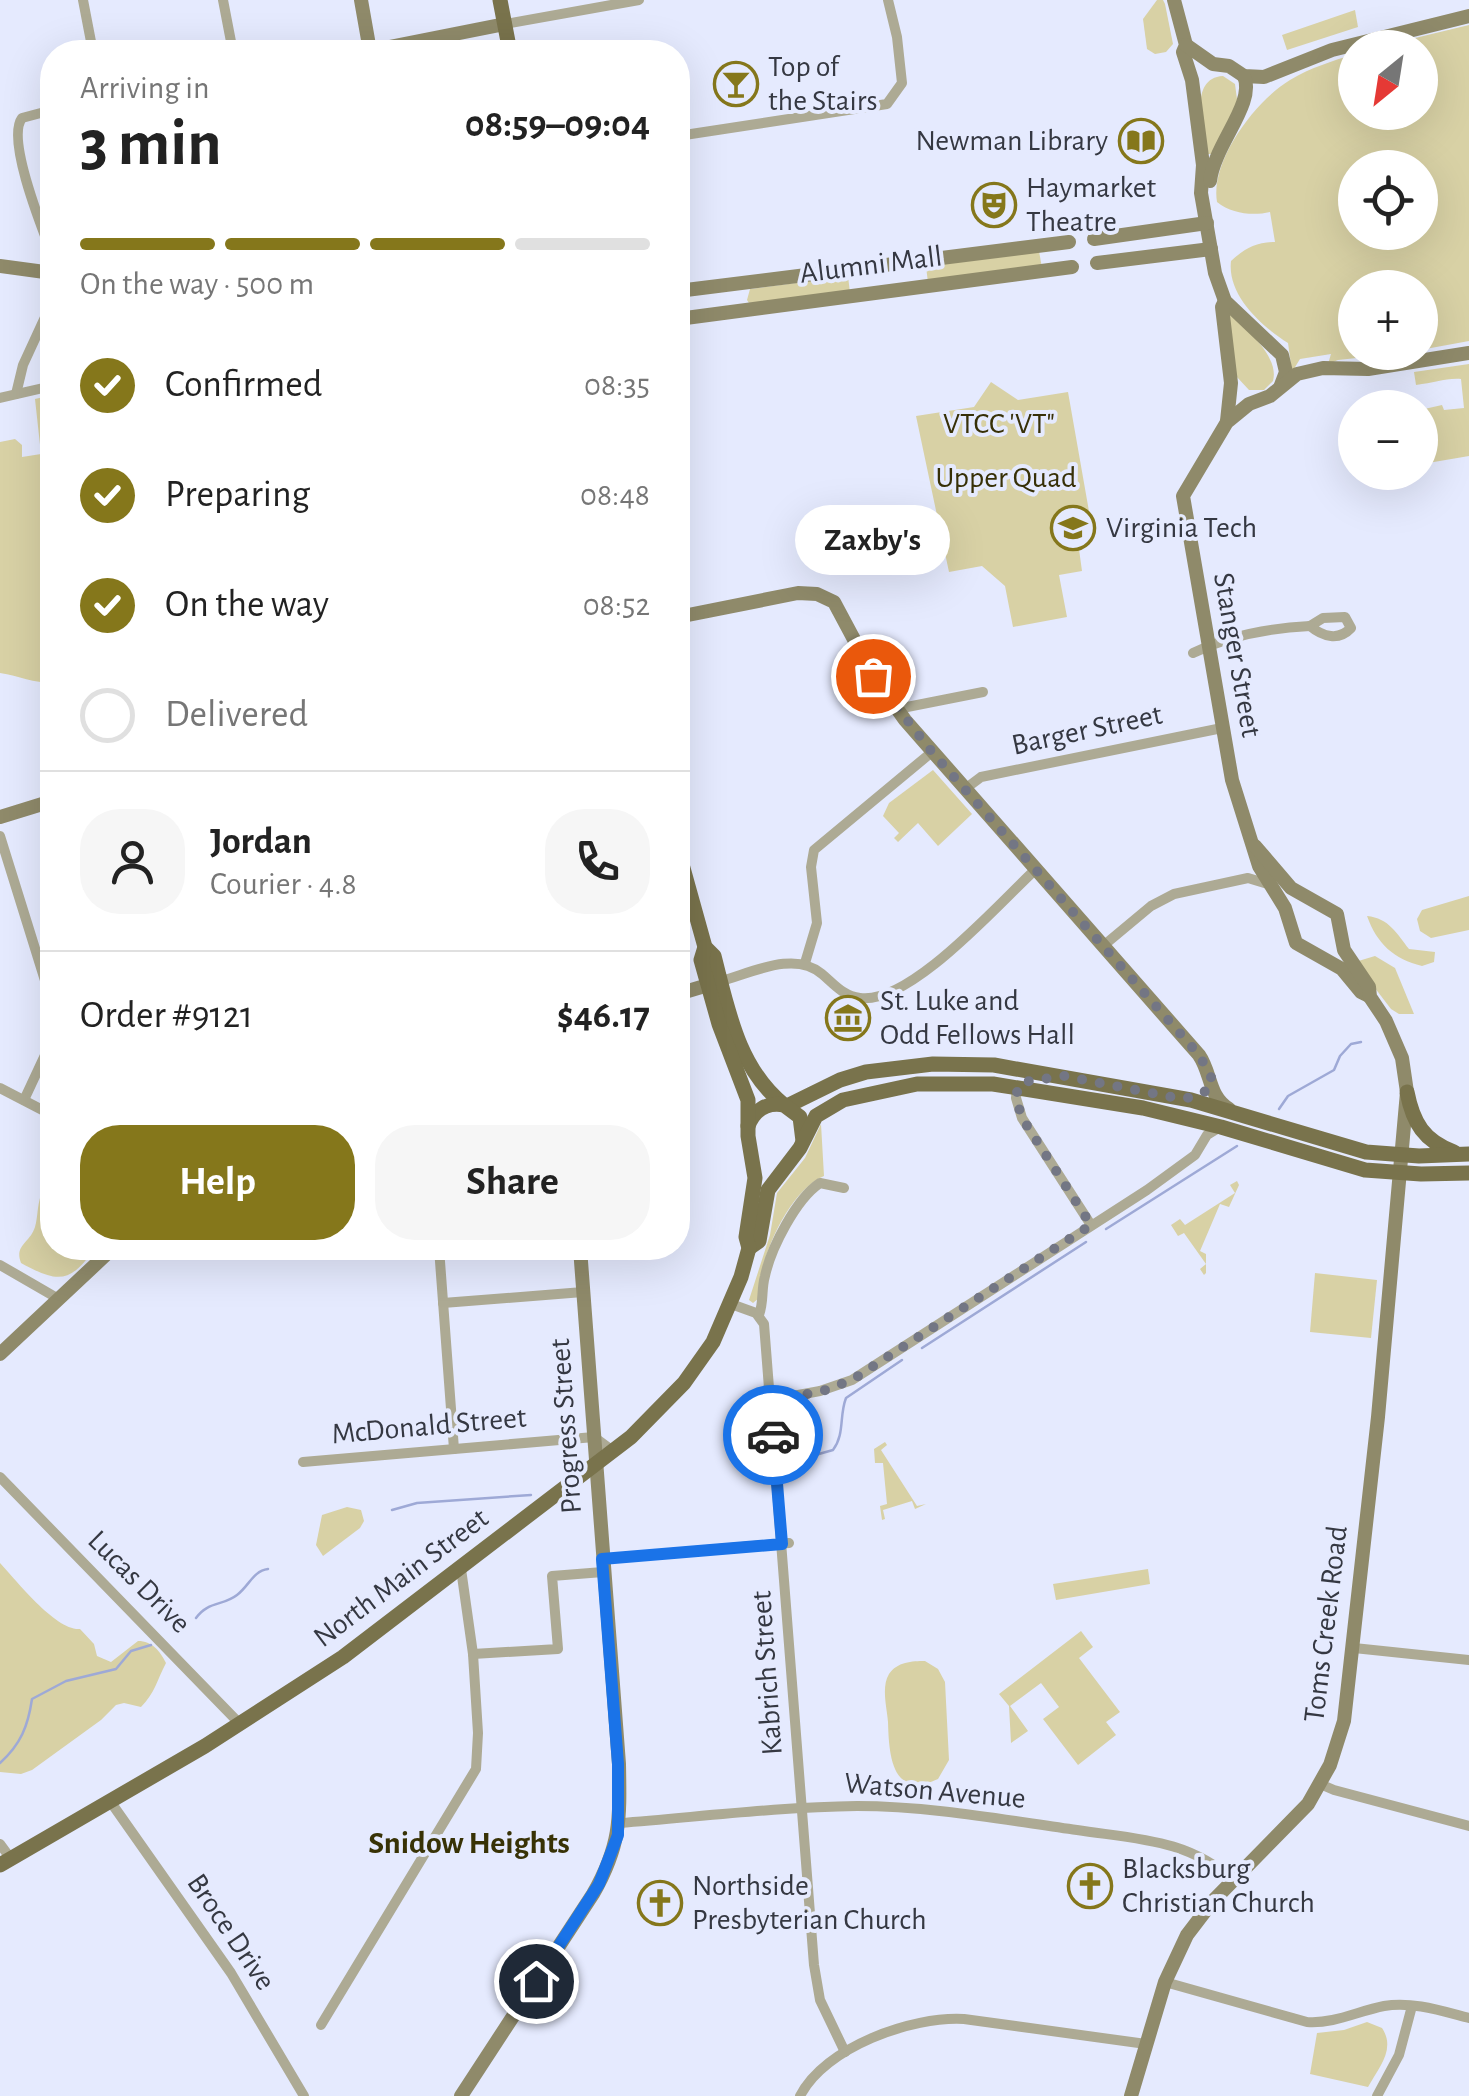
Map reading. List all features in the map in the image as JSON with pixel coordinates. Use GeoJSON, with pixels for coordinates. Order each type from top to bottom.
{"type":"FeatureCollection","features":[{"type":"Feature","properties":{"kind":"main road"},"geometry":{"type":"LineString","coordinates":[[500,0],[507,40]]}},
{"type":"Feature","properties":{"kind":"main road"},"geometry":{"type":"LineString","coordinates":[[690,893],[705,947],[701,960],[727,1003],[753,1074],[796,1113],[802,1123],[802,1142]]}},
{"type":"Feature","properties":{"kind":"main road"},"geometry":{"type":"LineString","coordinates":[[714,983],[719,1024],[746,1092],[752,1147],[769,1160],[791,1156],[816,1116],[843,1100],[902,1085],[1012,1078],[1024,1069]]}},
{"type":"Feature","properties":{"kind":"main road"},"geometry":{"type":"LineString","coordinates":[[748,1126],[764,1107],[785,1106],[840,1080],[898,1067],[966,1064],[1024,1069],[1182,1099],[1348,1148],[1402,1155],[1469,1154]]}},
{"type":"Feature","properties":{"kind":"main road"},"geometry":{"type":"LineString","coordinates":[[1018,1087],[1029,1080],[1064,1076]]}},
{"type":"Feature","properties":{"kind":"main road"},"geometry":{"type":"LineString","coordinates":[[964,1082],[1018,1087],[1188,1118],[1344,1166],[1402,1174],[1469,1172]]}},
{"type":"Feature","properties":{"kind":"main road"},"geometry":{"type":"LineString","coordinates":[[1407,1092],[1429,1141],[1469,1154]]}},
{"type":"Feature","properties":{"kind":"main road","name":"North Main Street"},"geometry":{"type":"LineString","coordinates":[[750,1248],[746,1237],[755,1171],[752,1147]]}},
{"type":"Feature","properties":{"kind":"main road","name":"North Main Street"},"geometry":{"type":"LineString","coordinates":[[6,1862],[240,1724],[357,1647],[613,1451],[675,1395],[706,1353],[731,1304],[750,1248],[760,1241],[768,1190],[791,1156]]}},
{"type":"Feature","properties":{"kind":"street"},"geometry":{"type":"LineString","coordinates":[[83,0],[90,40]]}},
{"type":"Feature","properties":{"kind":"street"},"geometry":{"type":"LineString","coordinates":[[222,0],[230,40]]}},
{"type":"Feature","properties":{"kind":"street"},"geometry":{"type":"LineString","coordinates":[[361,0],[366,40]]}},
{"type":"Feature","properties":{"kind":"street"},"geometry":{"type":"LineString","coordinates":[[426,40],[638,0]]}},
{"type":"Feature","properties":{"kind":"street"},"geometry":{"type":"LineString","coordinates":[[690,134],[882,106],[897,94],[902,74],[888,0]]}},
{"type":"Feature","properties":{"kind":"street"},"geometry":{"type":"LineString","coordinates":[[1174,0],[1192,80],[1204,165],[1201,192],[1205,207]]}},
{"type":"Feature","properties":{"kind":"street"},"geometry":{"type":"LineString","coordinates":[[1186,45],[1213,64],[1229,66],[1244,76],[1269,76],[1332,50],[1469,16]]}},
{"type":"Feature","properties":{"kind":"street"},"geometry":{"type":"LineString","coordinates":[[1192,80],[1213,64]]}},
{"type":"Feature","properties":{"kind":"street"},"geometry":{"type":"LineString","coordinates":[[1205,207],[1216,156],[1247,97],[1244,76]]}},
{"type":"Feature","properties":{"kind":"street"},"geometry":{"type":"LineString","coordinates":[[40,112],[18,121],[18,143],[40,222]]}},
{"type":"Feature","properties":{"kind":"street","name":"Stanger Street"},"geometry":{"type":"LineString","coordinates":[[1205,207],[1210,249],[1225,301],[1222,307],[1232,383],[1227,422]]}},
{"type":"Feature","properties":{"kind":"street"},"geometry":{"type":"LineString","coordinates":[[1094,239],[1207,224]]}},
{"type":"Feature","properties":{"kind":"street","name":"Alumni Mall"},"geometry":{"type":"LineString","coordinates":[[690,289],[1065,242],[1068,267],[690,317]]}},
{"type":"Feature","properties":{"kind":"street"},"geometry":{"type":"LineString","coordinates":[[1097,263],[1210,249]]}},
{"type":"Feature","properties":{"kind":"street"},"geometry":{"type":"LineString","coordinates":[[0,266],[40,271]]}},
{"type":"Feature","properties":{"kind":"street"},"geometry":{"type":"LineString","coordinates":[[740,283],[744,309]]}},
{"type":"Feature","properties":{"kind":"street"},"geometry":{"type":"LineString","coordinates":[[1225,301],[1282,355],[1286,372],[1281,386]]}},
{"type":"Feature","properties":{"kind":"street"},"geometry":{"type":"LineString","coordinates":[[16,394],[23,365],[40,328]]}},
{"type":"Feature","properties":{"kind":"street","name":"Stanger Street"},"geometry":{"type":"LineString","coordinates":[[1290,923],[1259,866],[1238,800],[1183,496],[1227,422],[1297,374],[1368,369],[1469,353]]}},
{"type":"Feature","properties":{"kind":"street"},"geometry":{"type":"LineString","coordinates":[[1232,383],[1240,394],[1257,400]]}},
{"type":"Feature","properties":{"kind":"street"},"geometry":{"type":"LineString","coordinates":[[0,398],[40,389]]}},
{"type":"Feature","properties":{"kind":"street"},"geometry":{"type":"LineString","coordinates":[[690,615],[798,593],[824,596],[838,606],[873,676],[897,708],[1199,1055],[1222,1106],[1236,1112]]}},
{"type":"Feature","properties":{"kind":"street"},"geometry":{"type":"LineString","coordinates":[[1192,653],[1208,645],[1310,626]]}},
{"type":"Feature","properties":{"kind":"street"},"geometry":{"type":"LineString","coordinates":[[897,708],[983,692]]}},
{"type":"Feature","properties":{"kind":"street","name":"Barger Street"},"geometry":{"type":"LineString","coordinates":[[964,789],[981,777],[1222,728]]}},
{"type":"Feature","properties":{"kind":"street"},"geometry":{"type":"LineString","coordinates":[[805,963],[817,924],[812,854],[818,844],[932,752]]}},
{"type":"Feature","properties":{"kind":"street"},"geometry":{"type":"LineString","coordinates":[[0,817],[40,805]]}},
{"type":"Feature","properties":{"kind":"street"},"geometry":{"type":"LineString","coordinates":[[0,836],[40,965]]}},
{"type":"Feature","properties":{"kind":"street","name":"Stanger Street"},"geometry":{"type":"LineString","coordinates":[[1255,846],[1291,888],[1317,902]]}},
{"type":"Feature","properties":{"kind":"street"},"geometry":{"type":"LineString","coordinates":[[1248,878],[1259,866]]}},
{"type":"Feature","properties":{"kind":"street"},"geometry":{"type":"LineString","coordinates":[[690,990],[779,965],[805,963],[850,996],[884,996],[917,978],[943,957],[1035,870]]}},
{"type":"Feature","properties":{"kind":"street"},"geometry":{"type":"LineString","coordinates":[[1103,946],[1174,894],[1248,878],[1272,885]]}},
{"type":"Feature","properties":{"kind":"street"},"geometry":{"type":"LineString","coordinates":[[1370,996],[1361,992],[1342,969],[1296,944],[1290,923],[1300,908],[1317,902],[1337,914],[1350,962],[1369,986],[1370,996],[1402,1058],[1407,1092],[1402,1155]]}},
{"type":"Feature","properties":{"kind":"street"},"geometry":{"type":"LineString","coordinates":[[1308,951],[1331,946],[1340,932]]}},
{"type":"Feature","properties":{"kind":"street"},"geometry":{"type":"LineString","coordinates":[[24,1100],[40,1066]]}},
{"type":"Feature","properties":{"kind":"street"},"geometry":{"type":"LineString","coordinates":[[1018,1087],[1016,1098],[1022,1118],[1091,1225]]}},
{"type":"Feature","properties":{"kind":"street"},"geometry":{"type":"LineString","coordinates":[[0,1088],[40,1108]]}},
{"type":"Feature","properties":{"kind":"street"},"geometry":{"type":"LineString","coordinates":[[1182,1099],[1211,1088]]}},
{"type":"Feature","properties":{"kind":"street"},"geometry":{"type":"LineString","coordinates":[[1188,1118],[1200,1128],[1204,1138]]}},
{"type":"Feature","properties":{"kind":"street"},"geometry":{"type":"LineString","coordinates":[[771,1400],[820,1392],[852,1380],[1196,1155],[1204,1138],[1221,1127]]}},
{"type":"Feature","properties":{"kind":"street","name":"Toms Creek Road"},"geometry":{"type":"LineString","coordinates":[[1131,2096],[1165,1982],[1196,1923],[1292,1822],[1320,1784],[1343,1727],[1402,1155]]}},
{"type":"Feature","properties":{"kind":"street","name":"Kabrich Street"},"geometry":{"type":"LineString","coordinates":[[844,1188],[820,1184],[807,1192],[797,1206],[765,1274],[760,1315],[786,1544],[816,1985],[827,2018],[845,2052]]}},
{"type":"Feature","properties":{"kind":"street"},"geometry":{"type":"LineString","coordinates":[[0,1354],[100,1260]]}},
{"type":"Feature","properties":{"kind":"street"},"geometry":{"type":"LineString","coordinates":[[440,1260],[454,1450]]}},
{"type":"Feature","properties":{"kind":"street","name":"Progress Street"},"geometry":{"type":"LineString","coordinates":[[461,2096],[599,1884],[612,1856],[620,1823],[581,1260]]}},
{"type":"Feature","properties":{"kind":"street"},"geometry":{"type":"LineString","coordinates":[[0,1265],[57,1298]]}},
{"type":"Feature","properties":{"kind":"street"},"geometry":{"type":"LineString","coordinates":[[443,1303],[584,1292]]}},
{"type":"Feature","properties":{"kind":"street"},"geometry":{"type":"LineString","coordinates":[[731,1304],[760,1315]]}},
{"type":"Feature","properties":{"kind":"street"},"geometry":{"type":"LineString","coordinates":[[594,1437],[613,1451]]}},
{"type":"Feature","properties":{"kind":"street","name":"McDonald Street"},"geometry":{"type":"LineString","coordinates":[[304,1462],[594,1437]]}},
{"type":"Feature","properties":{"kind":"street","name":"Lucas Drive"},"geometry":{"type":"LineString","coordinates":[[0,1477],[240,1724]]}},
{"type":"Feature","properties":{"kind":"street"},"geometry":{"type":"LineString","coordinates":[[472,1654],[558,1650],[552,1576],[786,1544]]}},
{"type":"Feature","properties":{"kind":"street"},"geometry":{"type":"LineString","coordinates":[[321,2025],[476,1768],[478,1733],[462,1569]]}},
{"type":"Feature","properties":{"kind":"street"},"geometry":{"type":"LineString","coordinates":[[1354,1648],[1469,1660]]}},
{"type":"Feature","properties":{"kind":"street"},"geometry":{"type":"LineString","coordinates":[[1320,1784],[1469,1826]]}},
{"type":"Feature","properties":{"kind":"street","name":"Broce Drive"},"geometry":{"type":"LineString","coordinates":[[110,1801],[231,1973],[304,2096]]}},
{"type":"Feature","properties":{"kind":"street","name":"Watson Avenue"},"geometry":{"type":"LineString","coordinates":[[620,1823],[857,1806],[912,1810],[1156,1842],[1196,1852],[1234,1881]]}},
{"type":"Feature","properties":{"kind":"street"},"geometry":{"type":"LineString","coordinates":[[0,1844],[6,1862]]}},
{"type":"Feature","properties":{"kind":"street"},"geometry":{"type":"LineString","coordinates":[[1165,1982],[1312,2023],[1386,2006],[1412,2006],[1469,2018]]}},
{"type":"Feature","properties":{"kind":"street"},"geometry":{"type":"LineString","coordinates":[[1377,2096],[1399,2055],[1412,2006]]}},
{"type":"Feature","properties":{"kind":"street"},"geometry":{"type":"LineString","coordinates":[[800,2096],[817,2071],[845,2052],[906,2027],[947,2019],[1146,2044]]}},
{"type":"Feature","properties":{"kind":"green space"},"geometry":{"type":"Polygon","coordinates":[[[1157,0],[1165,4],[1173,44],[1166,52],[1155,54],[1147,49],[1143,19],[1157,0]]]}},
{"type":"Feature","properties":{"kind":"green space"},"geometry":{"type":"Polygon","coordinates":[[[1355,10],[1358,27],[1338,30],[1338,33],[1287,50],[1282,35],[1355,10]]]}},
{"type":"Feature","properties":{"kind":"green space"},"geometry":{"type":"Polygon","coordinates":[[[1469,25],[1469,341],[1438,347],[1438,270],[1338,270],[1338,360],[1328,364],[1331,354],[1300,359],[1292,372],[1288,343],[1248,308],[1231,274],[1231,261],[1241,253],[1275,242],[1270,212],[1229,209],[1217,202],[1217,186],[1228,151],[1263,102],[1290,80],[1338,59],[1338,130],[1438,130],[1438,32],[1469,25]]]}},
{"type":"Feature","properties":{"kind":"green space"},"geometry":{"type":"Polygon","coordinates":[[[1223,76],[1235,84],[1238,107],[1212,154],[1206,154],[1201,95],[1212,79],[1223,76]]]}},
{"type":"Feature","properties":{"kind":"green space"},"geometry":{"type":"Polygon","coordinates":[[[1039,251],[1042,268],[928,283],[926,266],[1039,251]]]}},
{"type":"Feature","properties":{"kind":"green space"},"geometry":{"type":"Polygon","coordinates":[[[848,276],[850,293],[749,303],[747,300],[750,289],[848,276]]]}},
{"type":"Feature","properties":{"kind":"green space"},"geometry":{"type":"Polygon","coordinates":[[[1228,308],[1271,361],[1273,381],[1264,390],[1249,390],[1236,376],[1228,308]]]}},
{"type":"Feature","properties":{"kind":"green space"},"geometry":{"type":"Polygon","coordinates":[[[1469,364],[1469,456],[1438,461],[1438,406],[1442,405],[1444,410],[1464,408],[1461,379],[1416,385],[1414,372],[1469,364]]]}},
{"type":"Feature","properties":{"kind":"green space","name":"Upper Quad"},"geometry":{"type":"Polygon","coordinates":[[[991,382],[1018,400],[1068,392],[1093,534],[1089,540],[1078,542],[1082,571],[1059,575],[1067,617],[1013,627],[1005,586],[982,566],[949,572],[916,416],[974,407],[991,382]]]}},
{"type":"Feature","properties":{"kind":"green space"},"geometry":{"type":"Polygon","coordinates":[[[40,398],[40,445],[35,399],[40,398]]]}},
{"type":"Feature","properties":{"kind":"green space"},"geometry":{"type":"Polygon","coordinates":[[[15,439],[22,445],[22,457],[40,454],[40,682],[0,673],[0,442],[15,439]]]}},
{"type":"Feature","properties":{"kind":"green space"},"geometry":{"type":"Polygon","coordinates":[[[933,770],[972,814],[938,846],[918,823],[898,842],[894,838],[899,833],[883,816],[889,803],[933,770]]]}},
{"type":"Feature","properties":{"kind":"green space"},"geometry":{"type":"Polygon","coordinates":[[[1469,896],[1469,930],[1431,938],[1420,931],[1417,919],[1422,910],[1469,896]]]}},
{"type":"Feature","properties":{"kind":"green space"},"geometry":{"type":"Polygon","coordinates":[[[1367,916],[1387,923],[1409,949],[1435,952],[1434,962],[1422,966],[1395,954],[1381,942],[1367,916]]]}},
{"type":"Feature","properties":{"kind":"green space"},"geometry":{"type":"Polygon","coordinates":[[[1375,956],[1395,968],[1414,1014],[1399,1014],[1391,1009],[1355,962],[1375,956]]]}},
{"type":"Feature","properties":{"kind":"green space"},"geometry":{"type":"Polygon","coordinates":[[[821,1124],[824,1176],[799,1196],[778,1228],[763,1265],[759,1298],[753,1303],[749,1300],[770,1235],[777,1193],[805,1158],[821,1124]]]}},
{"type":"Feature","properties":{"kind":"green space"},"geometry":{"type":"Polygon","coordinates":[[[1237,1181],[1239,1185],[1229,1207],[1220,1204],[1200,1251],[1206,1254],[1206,1264],[1184,1233],[1178,1236],[1171,1225],[1180,1219],[1185,1225],[1235,1193],[1230,1185],[1237,1181]]]}},
{"type":"Feature","properties":{"kind":"green space"},"geometry":{"type":"Polygon","coordinates":[[[40,1200],[40,1260],[85,1260],[70,1274],[54,1277],[21,1263],[21,1248],[35,1227],[40,1200]]]}},
{"type":"Feature","properties":{"kind":"green space"},"geometry":{"type":"Polygon","coordinates":[[[1315,1273],[1377,1280],[1371,1338],[1310,1332],[1315,1273]]]}},
{"type":"Feature","properties":{"kind":"green space"},"geometry":{"type":"Polygon","coordinates":[[[885,1442],[887,1445],[881,1450],[917,1506],[926,1504],[915,1509],[912,1501],[883,1510],[882,1520],[880,1506],[887,1504],[883,1463],[875,1463],[874,1449],[885,1442]]]}},
{"type":"Feature","properties":{"kind":"green space"},"geometry":{"type":"Polygon","coordinates":[[[347,1507],[361,1510],[364,1521],[323,1556],[316,1545],[322,1515],[347,1507]]]}},
{"type":"Feature","properties":{"kind":"green space"},"geometry":{"type":"Polygon","coordinates":[[[0,1563],[49,1614],[80,1629],[94,1644],[97,1656],[111,1662],[143,1641],[155,1647],[166,1663],[141,1707],[116,1705],[101,1720],[21,1774],[0,1772],[0,1563]]]}},
{"type":"Feature","properties":{"kind":"green space"},"geometry":{"type":"Polygon","coordinates":[[[1148,1569],[1150,1584],[1056,1600],[1053,1584],[1148,1569]]]}},
{"type":"Feature","properties":{"kind":"green space"},"geometry":{"type":"Polygon","coordinates":[[[1081,1631],[1093,1647],[1079,1658],[1120,1712],[1106,1722],[1116,1735],[1078,1765],[1043,1719],[1059,1707],[1041,1683],[1010,1706],[1028,1731],[1011,1743],[1009,1706],[999,1694],[1081,1631]]]}},
{"type":"Feature","properties":{"kind":"green space"},"geometry":{"type":"Polygon","coordinates":[[[925,1661],[938,1669],[945,1682],[949,1760],[938,1779],[910,1784],[902,1779],[892,1759],[885,1685],[896,1667],[925,1661]]]}},
{"type":"Feature","properties":{"kind":"green space"},"geometry":{"type":"Polygon","coordinates":[[[1367,2022],[1382,2028],[1387,2043],[1384,2058],[1368,2087],[1310,2074],[1317,2033],[1367,2022]]]}},
{"type":"Feature","properties":{"kind":"waterway"},"geometry":{"type":"LineString","coordinates":[[1279,1109],[1288,1096],[1334,1070],[1351,1044],[1361,1042]]}},
{"type":"Feature","properties":{"kind":"waterway"},"geometry":{"type":"LineString","coordinates":[[1106,1229],[1237,1146]]}},
{"type":"Feature","properties":{"kind":"waterway"},"geometry":{"type":"LineString","coordinates":[[922,1348],[1086,1242]]}},
{"type":"Feature","properties":{"kind":"waterway"},"geometry":{"type":"LineString","coordinates":[[787,1463],[833,1450],[846,1398],[902,1360]]}},
{"type":"Feature","properties":{"kind":"waterway"},"geometry":{"type":"LineString","coordinates":[[392,1510],[417,1503],[531,1495]]}},
{"type":"Feature","properties":{"kind":"waterway"},"geometry":{"type":"LineString","coordinates":[[196,1618],[237,1595],[268,1569]]}},
{"type":"Feature","properties":{"kind":"waterway"},"geometry":{"type":"LineString","coordinates":[[0,1763],[22,1734],[32,1699],[66,1681],[116,1669],[131,1651],[151,1645]]}},
{"type":"Feature","properties":{"kind":"way so far"},"geometry":{"type":"LineString","coordinates":[[773,1435],[771,1400],[820,1392],[852,1380],[1091,1225],[1022,1118],[1016,1098],[1023,1082],[1064,1076],[1182,1099],[1211,1088],[1211,1076],[1199,1055],[932,752],[873,676]]}},
{"type":"Feature","properties":{"kind":"place","name":"Top of the Stairs"},"geometry":{"type":"Point","coordinates":[736,84]}},
{"type":"Feature","properties":{"kind":"place","name":"Newman Library"},"geometry":{"type":"Point","coordinates":[1141,141]}},
{"type":"Feature","properties":{"kind":"place","name":"Haymarket Theatre"},"geometry":{"type":"Point","coordinates":[994,205]}},
{"type":"Feature","properties":{"kind":"place","name":"Virginia Tech"},"geometry":{"type":"Point","coordinates":[1073,528]}},
{"type":"Feature","properties":{"kind":"place","name":"Zaxby's"},"geometry":{"type":"Point","coordinates":[873,676]}},
{"type":"Feature","properties":{"kind":"place","name":"St. Luke and Odd Fellows Hall"},"geometry":{"type":"Point","coordinates":[848,1018]}},
{"type":"Feature","properties":{"kind":"place","name":"Blacksburg Christian Church"},"geometry":{"type":"Point","coordinates":[1090,1886]}},
{"type":"Feature","properties":{"kind":"place","name":"Northside Presbyterian Church"},"geometry":{"type":"Point","coordinates":[660,1903]}},
{"type":"Feature","properties":{"kind":"district","name":"Snidow Heights"},"geometry":{"type":"Point","coordinates":[469,1843]}},
{"type":"Feature","properties":{"kind":"route"},"geometry":{"type":"LineString","coordinates":[[536,1981],[599,1884],[620,1823],[602,1559],[782,1544],[773,1435]]}},
{"type":"Feature","properties":{"kind":"park label","name":"VTCC 'VT\""},"geometry":{"type":"Point","coordinates":[999,424]}}]}
